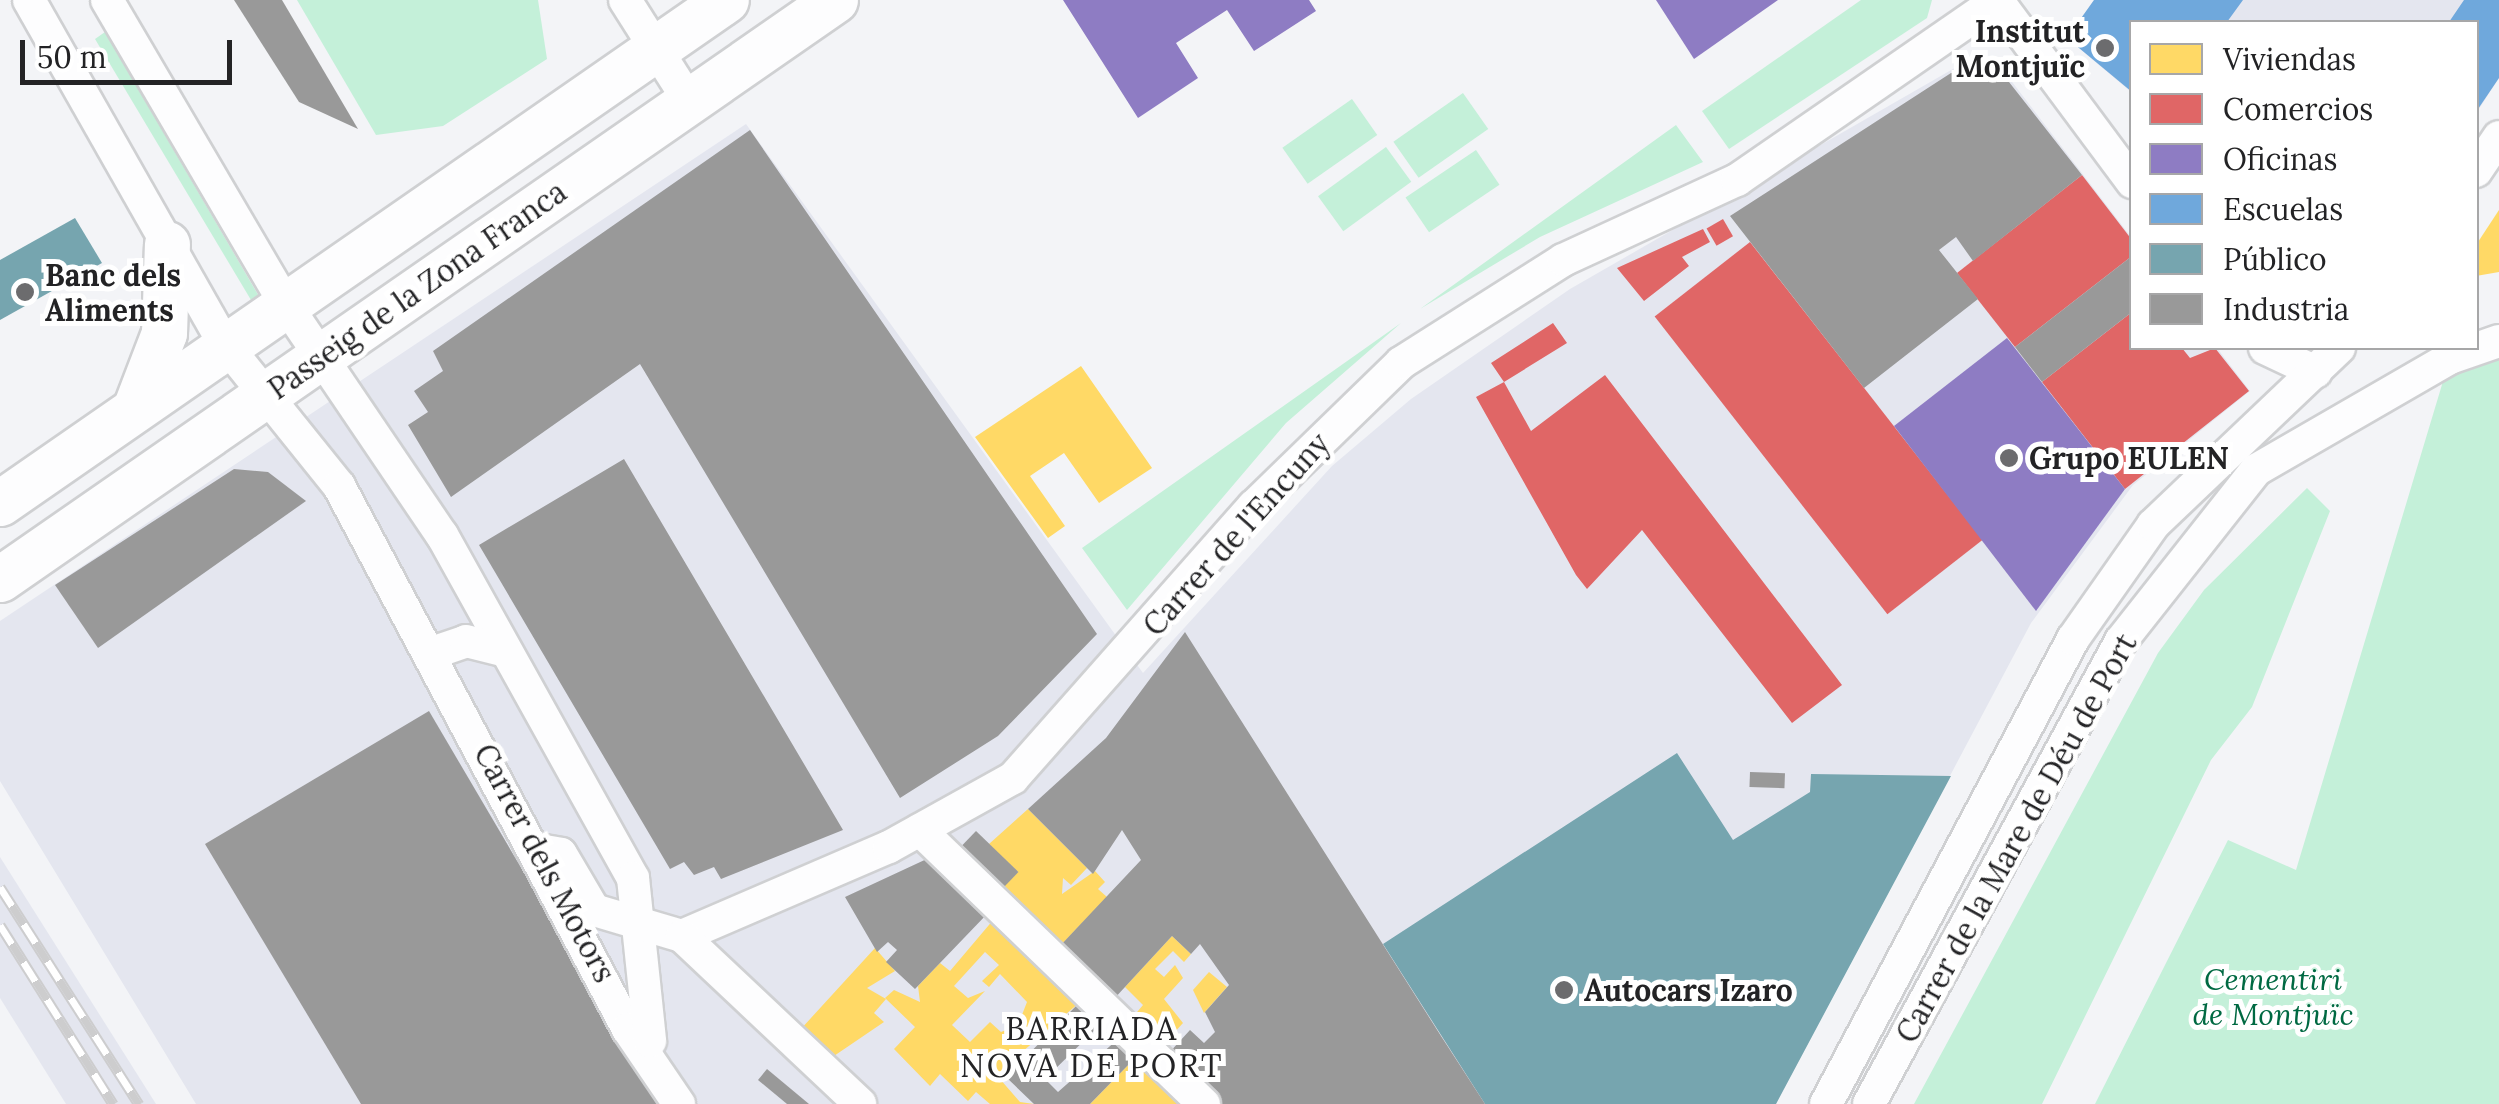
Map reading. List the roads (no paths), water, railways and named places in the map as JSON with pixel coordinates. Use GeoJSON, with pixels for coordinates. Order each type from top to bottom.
{"type":"FeatureCollection","features":[{"type":"Feature","properties":{"kind":"main road","name":"Passeig de la Zona Franca"},"geometry":{"type":"LineString","coordinates":[[0,503],[224,343],[286,305],[726,0]]}},
{"type":"Feature","properties":{"kind":"main road","name":"Passeig de la Zona Franca"},"geometry":{"type":"LineString","coordinates":[[0,579],[834,0]]}},
{"type":"Feature","properties":{"kind":"main road"},"geometry":{"type":"LineString","coordinates":[[136,406],[164,333],[167,244]]}},
{"type":"Feature","properties":{"kind":"street"},"geometry":{"type":"LineString","coordinates":[[29,0],[224,343]]}},
{"type":"Feature","properties":{"kind":"street"},"geometry":{"type":"LineString","coordinates":[[107,0],[320,358]]}},
{"type":"Feature","properties":{"kind":"street"},"geometry":{"type":"LineString","coordinates":[[625,0],[689,101]]}},
{"type":"Feature","properties":{"kind":"street"},"geometry":{"type":"LineString","coordinates":[[1998,0],[2129,178]]}},
{"type":"Feature","properties":{"kind":"street","name":"Carrer de l'Encuny"},"geometry":{"type":"LineString","coordinates":[[682,936],[920,830],[1013,778],[1254,506],[1400,363],[1563,260],[1737,180],[1998,0]]}},
{"type":"Feature","properties":{"kind":"street"},"geometry":{"type":"LineString","coordinates":[[2479,166],[2499,136]]}},
{"type":"Feature","properties":{"kind":"street","name":"Carrer dels Motors"},"geometry":{"type":"LineString","coordinates":[[224,343],[322,464],[432,653],[539,850],[628,1029],[679,1104]]}},
{"type":"Feature","properties":{"kind":"street"},"geometry":{"type":"LineString","coordinates":[[2269,350],[2316,372]]}},
{"type":"Feature","properties":{"kind":"street","name":"Carrer de la Mare de Déu de Port"},"geometry":{"type":"LineString","coordinates":[[1826,1104],[2073,639],[2153,525],[2336,350]]}},
{"type":"Feature","properties":{"kind":"street","name":"Carrer de la Mare de Déu de Port"},"geometry":{"type":"LineString","coordinates":[[1870,1104],[2121,641],[2256,470],[2450,358],[2472,350]]}},
{"type":"Feature","properties":{"kind":"street","name":"Carrer dels Motors"},"geometry":{"type":"LineString","coordinates":[[320,358],[398,465],[633,878],[644,926],[643,1015],[659,1071]]}},
{"type":"Feature","properties":{"kind":"street"},"geometry":{"type":"LineString","coordinates":[[432,653],[466,641],[502,650]]}},
{"type":"Feature","properties":{"kind":"street"},"geometry":{"type":"LineString","coordinates":[[920,830],[1204,1104]]}},
{"type":"Feature","properties":{"kind":"street"},"geometry":{"type":"LineString","coordinates":[[539,850],[561,854],[594,910],[682,936],[860,1104]]}},
{"type":"Feature","properties":{"kind":"railway"},"geometry":{"type":"LineString","coordinates":[[0,887],[139,1104]]}},
{"type":"Feature","properties":{"kind":"railway"},"geometry":{"type":"LineString","coordinates":[[0,925],[113,1104]]}},
{"type":"Feature","properties":{"kind":"place","name":"Institut Montjuïc"},"geometry":{"type":"Point","coordinates":[2105,48]}},
{"type":"Feature","properties":{"kind":"place","name":"Banc dels Aliments"},"geometry":{"type":"Point","coordinates":[25,292]}},
{"type":"Feature","properties":{"kind":"place","name":"Grupo EULEN"},"geometry":{"type":"Point","coordinates":[2009,458]}},
{"type":"Feature","properties":{"kind":"place","name":"Autocars Izaro"},"geometry":{"type":"Point","coordinates":[1564,990]}},
{"type":"Feature","properties":{"kind":"district","name":"BARRIADA NOVA DE PORT"},"geometry":{"type":"Point","coordinates":[1092,1048]}},
{"type":"Feature","properties":{"kind":"park label","name":"Cementiri de Montjuïc"},"geometry":{"type":"Point","coordinates":[2273,996]}}]}
